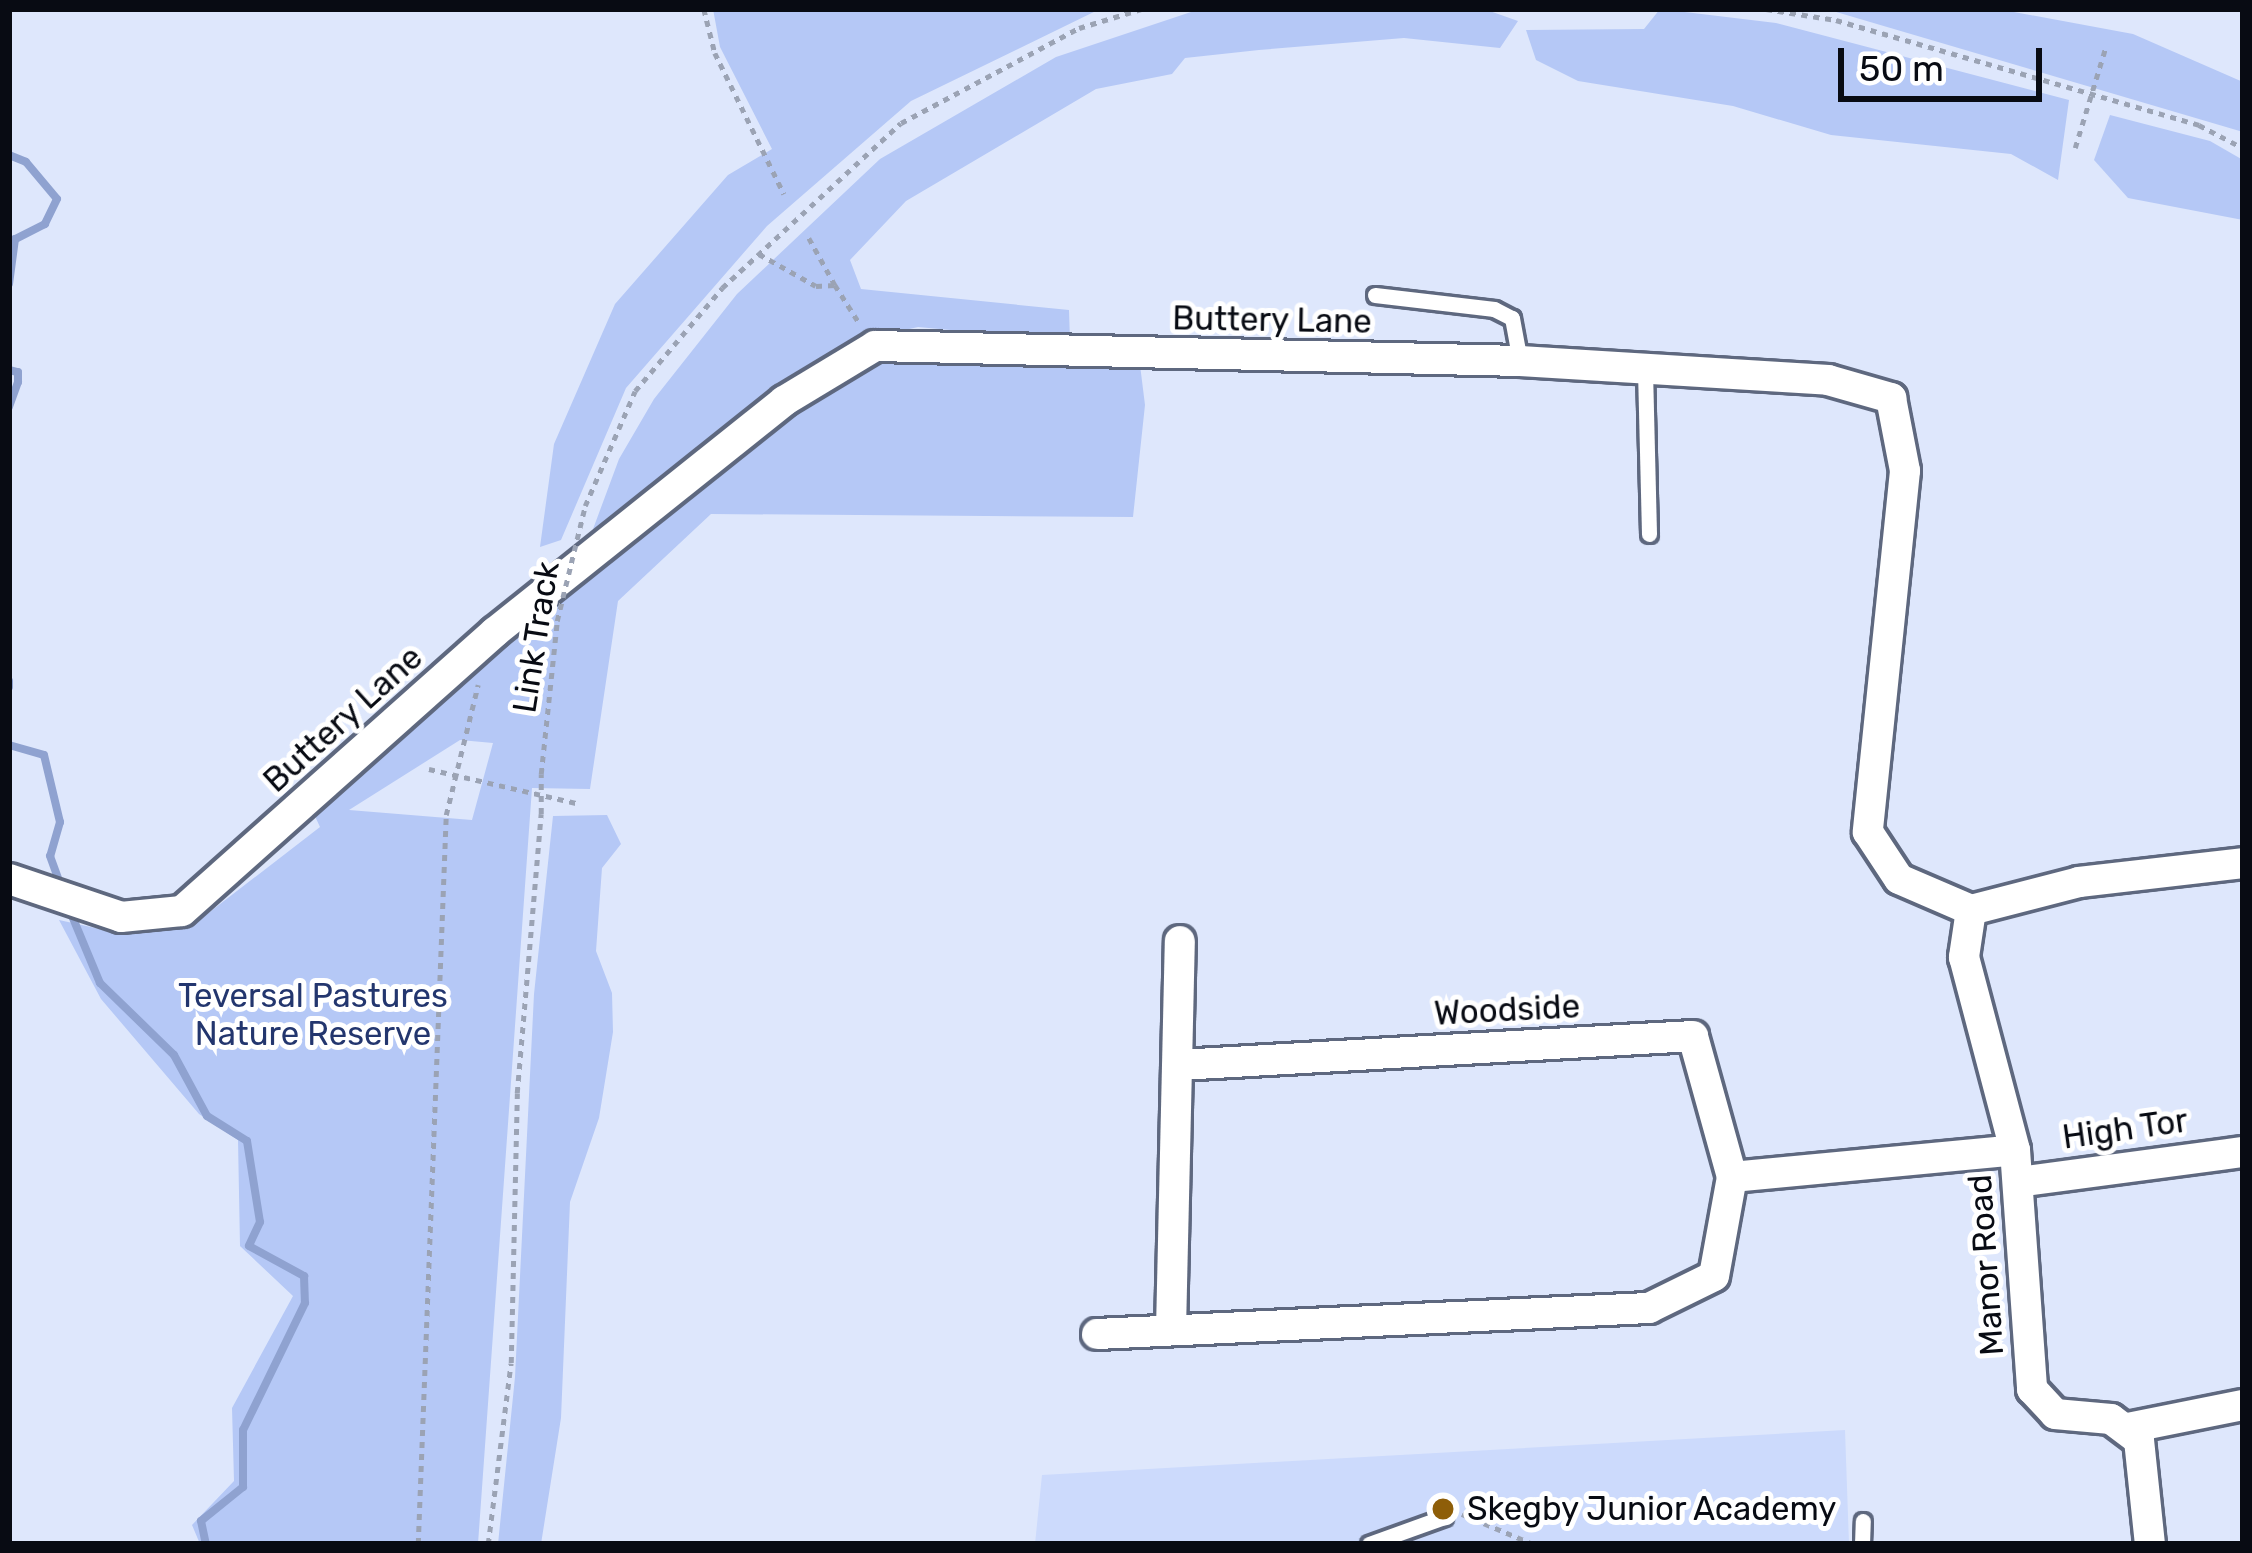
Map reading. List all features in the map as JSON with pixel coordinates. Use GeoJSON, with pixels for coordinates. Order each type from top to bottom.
{"type":"FeatureCollection","features":[{"type":"Feature","properties":{"kind":"street","name":"Buttery Lane"},"geometry":{"type":"LineString","coordinates":[[9,879],[121,917],[182,911],[496,632],[784,401],[874,346],[1520,361],[1828,380],[1891,398],[1905,471],[1868,832],[1899,879],[1971,910]]}},
{"type":"Feature","properties":{"kind":"street"},"geometry":{"type":"LineString","coordinates":[[1971,910],[2079,882],[2243,863]]}},
{"type":"Feature","properties":{"kind":"street","name":"Manor Road"},"geometry":{"type":"LineString","coordinates":[[1971,910],[1964,958],[2015,1150],[2032,1389],[2055,1414],[2128,1428]]}},
{"type":"Feature","properties":{"kind":"street"},"geometry":{"type":"LineString","coordinates":[[1171,1330],[1180,941]]}},
{"type":"Feature","properties":{"kind":"street","name":"Woodside"},"geometry":{"type":"LineString","coordinates":[[1097,1334],[1648,1308],[1714,1276],[1732,1177],[1693,1036],[1178,1065]]}},
{"type":"Feature","properties":{"kind":"street"},"geometry":{"type":"LineString","coordinates":[[1732,1177],[2015,1150]]}},
{"type":"Feature","properties":{"kind":"street","name":"High Tor"},"geometry":{"type":"LineString","coordinates":[[2018,1182],[2243,1151]]}},
{"type":"Feature","properties":{"kind":"street"},"geometry":{"type":"LineString","coordinates":[[2150,1544],[2147,1462],[2128,1428],[2243,1405]]}},
{"type":"Feature","properties":{"kind":"lane"},"geometry":{"type":"LineString","coordinates":[[1375,295],[1494,309],[1512,318],[1520,361]]}},
{"type":"Feature","properties":{"kind":"lane"},"geometry":{"type":"LineString","coordinates":[[1646,370],[1648,534]]}},
{"type":"Feature","properties":{"kind":"lane"},"geometry":{"type":"LineString","coordinates":[[1369,1544],[1444,1517]]}},
{"type":"Feature","properties":{"kind":"lane"},"geometry":{"type":"LineString","coordinates":[[1862,1544],[1863,1521]]}},
{"type":"Feature","properties":{"kind":"path"},"geometry":{"type":"LineString","coordinates":[[704,9],[715,53],[784,194]]}},
{"type":"Feature","properties":{"kind":"path","name":"Link Track"},"geometry":{"type":"LineString","coordinates":[[488,1544],[511,1363],[517,1093],[542,774],[557,621],[585,506],[635,391],[759,254],[901,123],[1079,28],[1139,9]]}},
{"type":"Feature","properties":{"kind":"path"},"geometry":{"type":"LineString","coordinates":[[1766,9],[1836,20],[2199,125],[2243,148]]}},
{"type":"Feature","properties":{"kind":"path"},"geometry":{"type":"LineString","coordinates":[[2074,148],[2106,46]]}},
{"type":"Feature","properties":{"kind":"path"},"geometry":{"type":"LineString","coordinates":[[809,238],[874,346]]}},
{"type":"Feature","properties":{"kind":"path"},"geometry":{"type":"LineString","coordinates":[[759,254],[816,286],[835,285]]}},
{"type":"Feature","properties":{"kind":"path"},"geometry":{"type":"LineString","coordinates":[[418,1544],[446,815],[481,675]]}},
{"type":"Feature","properties":{"kind":"path"},"geometry":{"type":"LineString","coordinates":[[429,769],[576,802]]}},
{"type":"Feature","properties":{"kind":"path"},"geometry":{"type":"LineString","coordinates":[[1444,1517],[1466,1513],[1533,1544]]}},
{"type":"Feature","properties":{"kind":"shaded area","name":"Skegby Junior Academy"},"geometry":{"type":"Polygon","coordinates":[[[1845,1430],[1849,1544],[1035,1544],[1042,1475],[1845,1430]]]}},
{"type":"Feature","properties":{"kind":"green space"},"geometry":{"type":"Polygon","coordinates":[[[713,9],[1100,9],[911,101],[767,226],[626,388],[561,540],[540,547],[554,444],[615,304],[728,175],[772,149],[720,47],[713,9]]]}},
{"type":"Feature","properties":{"kind":"green space"},"geometry":{"type":"Polygon","coordinates":[[[1200,9],[1484,9],[1518,21],[1500,48],[1404,38],[1259,50],[1185,58],[1172,74],[1096,89],[906,201],[850,260],[861,289],[1069,310],[1070,341],[918,327],[857,341],[586,548],[619,459],[654,399],[737,294],[880,159],[1056,57],[1200,9]]]}},
{"type":"Feature","properties":{"kind":"green space"},"geometry":{"type":"Polygon","coordinates":[[[1660,9],[1776,23],[2069,100],[2058,180],[2011,154],[1831,135],[1733,106],[1578,81],[1536,60],[1526,30],[1644,29],[1660,9]]]}},
{"type":"Feature","properties":{"kind":"green space"},"geometry":{"type":"Polygon","coordinates":[[[1826,9],[1998,9],[2133,34],[2243,82],[2243,132],[1826,9]]]}},
{"type":"Feature","properties":{"kind":"green space"},"geometry":{"type":"Polygon","coordinates":[[[2110,115],[2210,141],[2243,160],[2243,220],[2128,198],[2094,160],[2110,115]]]}},
{"type":"Feature","properties":{"kind":"green space","name":"Teversal Pastures Nature Reserve"},"geometry":{"type":"Polygon","coordinates":[[[879,353],[1140,365],[1145,405],[1133,517],[711,514],[618,601],[590,789],[532,788],[478,1544],[200,1544],[192,1525],[234,1481],[232,1408],[293,1296],[240,1246],[238,1140],[199,1114],[101,999],[59,920],[118,933],[189,928],[320,827],[313,812],[513,629],[572,593],[791,406],[879,353]],[[460,740],[349,810],[472,820],[493,743],[460,740]]]}},
{"type":"Feature","properties":{"kind":"green space"},"geometry":{"type":"Polygon","coordinates":[[[607,815],[621,844],[602,868],[596,951],[612,993],[613,1032],[599,1118],[570,1202],[561,1418],[541,1544],[498,1544],[515,1377],[534,994],[553,816],[607,815]]]}},
{"type":"Feature","properties":{"kind":"waterway"},"geometry":{"type":"LineString","coordinates":[[9,155],[26,162],[57,199],[45,224],[15,239],[9,284]]}},
{"type":"Feature","properties":{"kind":"waterway"},"geometry":{"type":"LineString","coordinates":[[9,370],[18,372],[9,407]]}},
{"type":"Feature","properties":{"kind":"waterway"},"geometry":{"type":"LineString","coordinates":[[9,681],[9,687]]}},
{"type":"Feature","properties":{"kind":"waterway"},"geometry":{"type":"LineString","coordinates":[[9,745],[44,755],[60,822],[50,856],[61,886]]}},
{"type":"Feature","properties":{"kind":"waterway"},"geometry":{"type":"LineString","coordinates":[[70,911],[100,983],[174,1055],[207,1116],[247,1141],[260,1222],[249,1246],[304,1276],[305,1303],[243,1430],[243,1487],[201,1521],[206,1544]]}},
{"type":"Feature","properties":{"kind":"place","name":"Skegby Junior Academy"},"geometry":{"type":"Point","coordinates":[1443,1509]}}]}
